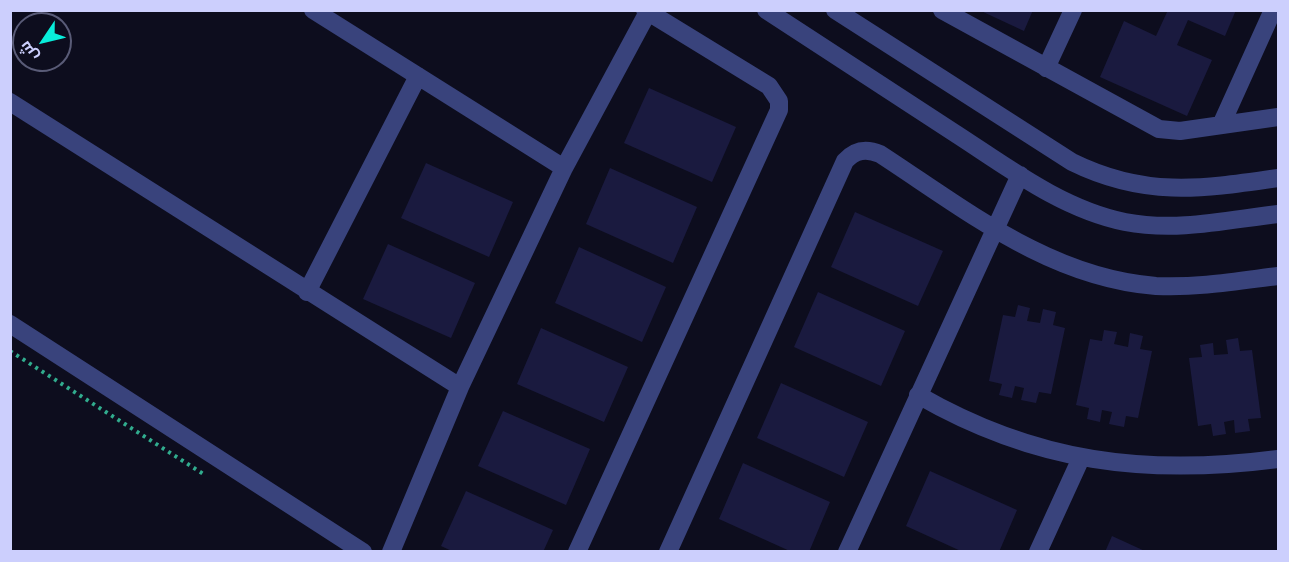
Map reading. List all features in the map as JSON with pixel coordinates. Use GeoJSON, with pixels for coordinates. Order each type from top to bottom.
{"type":"FeatureCollection","features":[{"type":"Feature","properties":{"kind":"street"},"geometry":{"type":"LineString","coordinates":[[313,10],[564,168]]}},
{"type":"Feature","properties":{"kind":"street"},"geometry":{"type":"LineString","coordinates":[[766,10],[1020,175],[1068,202],[1099,215],[1150,225],[1180,227],[1278,214]]}},
{"type":"Feature","properties":{"kind":"street"},"geometry":{"type":"LineString","coordinates":[[835,10],[1092,172],[1134,185],[1159,189],[1209,188],[1278,178]]}},
{"type":"Feature","properties":{"kind":"street"},"geometry":{"type":"LineString","coordinates":[[942,10],[1159,129],[1180,131],[1278,117]]}},
{"type":"Feature","properties":{"kind":"street"},"geometry":{"type":"LineString","coordinates":[[1046,68],[1073,10]]}},
{"type":"Feature","properties":{"kind":"street"},"geometry":{"type":"LineString","coordinates":[[1221,125],[1273,10]]}},
{"type":"Feature","properties":{"kind":"street"},"geometry":{"type":"LineString","coordinates":[[391,552],[460,387],[564,168],[648,11],[769,86],[779,101],[779,110],[577,552]]}},
{"type":"Feature","properties":{"kind":"street"},"geometry":{"type":"LineString","coordinates":[[307,292],[417,76]]}},
{"type":"Feature","properties":{"kind":"street"},"geometry":{"type":"LineString","coordinates":[[10,102],[460,387]]}},
{"type":"Feature","properties":{"kind":"street"},"geometry":{"type":"LineString","coordinates":[[668,552],[844,161],[850,155],[864,150],[880,154],[995,229],[1054,261],[1099,276],[1127,282],[1184,286],[1278,276]]}},
{"type":"Feature","properties":{"kind":"street"},"geometry":{"type":"LineString","coordinates":[[847,552],[1020,175]]}},
{"type":"Feature","properties":{"kind":"street"},"geometry":{"type":"LineString","coordinates":[[10,324],[363,552]]}},
{"type":"Feature","properties":{"kind":"street"},"geometry":{"type":"LineString","coordinates":[[918,395],[992,431],[1021,442],[1081,458],[1135,465],[1194,468],[1278,459]]}},
{"type":"Feature","properties":{"kind":"street"},"geometry":{"type":"LineString","coordinates":[[1038,552],[1081,458]]}},
{"type":"Feature","properties":{"kind":"path"},"geometry":{"type":"LineString","coordinates":[[10,351],[207,476]]}},
{"type":"Feature","properties":{"kind":"building"},"geometry":{"type":"Polygon","coordinates":[[[979,10],[1033,10],[1024,31],[979,10]]]}},
{"type":"Feature","properties":{"kind":"building"},"geometry":{"type":"Polygon","coordinates":[[[1168,10],[1236,10],[1225,36],[1188,20],[1177,45],[1212,60],[1187,116],[1100,77],[1124,21],[1156,36],[1168,10]]]}},
{"type":"Feature","properties":{"kind":"building"},"geometry":{"type":"Polygon","coordinates":[[[649,88],[736,127],[712,182],[624,143],[649,88]]]}},
{"type":"Feature","properties":{"kind":"building"},"geometry":{"type":"Polygon","coordinates":[[[426,163],[513,202],[489,257],[401,218],[426,163]]]}},
{"type":"Feature","properties":{"kind":"building"},"geometry":{"type":"Polygon","coordinates":[[[610,168],[697,207],[673,263],[586,224],[610,168]]]}},
{"type":"Feature","properties":{"kind":"building"},"geometry":{"type":"Polygon","coordinates":[[[855,212],[943,251],[918,306],[831,267],[855,212]]]}},
{"type":"Feature","properties":{"kind":"building"},"geometry":{"type":"Polygon","coordinates":[[[388,244],[475,283],[451,338],[363,299],[388,244]]]}},
{"type":"Feature","properties":{"kind":"building"},"geometry":{"type":"Polygon","coordinates":[[[579,247],[666,287],[642,342],[555,303],[579,247]]]}},
{"type":"Feature","properties":{"kind":"building"},"geometry":{"type":"Polygon","coordinates":[[[818,292],[905,331],[881,386],[794,347],[818,292]]]}},
{"type":"Feature","properties":{"kind":"building"},"geometry":{"type":"Polygon","coordinates":[[[1018,305],[1030,308],[1027,321],[1040,323],[1043,309],[1056,312],[1053,325],[1065,328],[1051,394],[1039,392],[1036,403],[1021,400],[1024,388],[1015,386],[1012,398],[999,395],[1002,384],[989,381],[1003,315],[1015,317],[1018,305]]]}},
{"type":"Feature","properties":{"kind":"building"},"geometry":{"type":"Polygon","coordinates":[[[541,328],[628,367],[604,422],[517,384],[541,328]]]}},
{"type":"Feature","properties":{"kind":"building"},"geometry":{"type":"Polygon","coordinates":[[[1104,330],[1117,332],[1114,344],[1128,347],[1130,333],[1143,336],[1140,349],[1152,351],[1138,418],[1126,416],[1124,427],[1109,424],[1112,412],[1102,410],[1100,422],[1087,419],[1089,408],[1076,405],[1090,339],[1102,341],[1104,330]]]}},
{"type":"Feature","properties":{"kind":"building"},"geometry":{"type":"Polygon","coordinates":[[[1238,338],[1240,351],[1252,350],[1261,418],[1248,419],[1250,431],[1235,433],[1234,420],[1224,422],[1226,434],[1213,436],[1211,424],[1198,426],[1189,358],[1202,357],[1200,345],[1213,343],[1214,355],[1228,354],[1226,340],[1238,338]]]}},
{"type":"Feature","properties":{"kind":"building"},"geometry":{"type":"Polygon","coordinates":[[[781,383],[868,422],[844,477],[757,438],[781,383]]]}},
{"type":"Feature","properties":{"kind":"building"},"geometry":{"type":"Polygon","coordinates":[[[503,411],[590,449],[566,505],[478,466],[503,411]]]}},
{"type":"Feature","properties":{"kind":"building"},"geometry":{"type":"Polygon","coordinates":[[[743,463],[830,502],[809,552],[792,552],[719,519],[743,463]]]}},
{"type":"Feature","properties":{"kind":"building"},"geometry":{"type":"Polygon","coordinates":[[[930,471],[1017,510],[999,552],[963,552],[906,526],[930,471]]]}},
{"type":"Feature","properties":{"kind":"building"},"geometry":{"type":"Polygon","coordinates":[[[466,491],[553,530],[543,552],[454,552],[441,546],[466,491]]]}},
{"type":"Feature","properties":{"kind":"building"},"geometry":{"type":"Polygon","coordinates":[[[1112,536],[1147,552],[1105,552],[1112,536]]]}}]}
